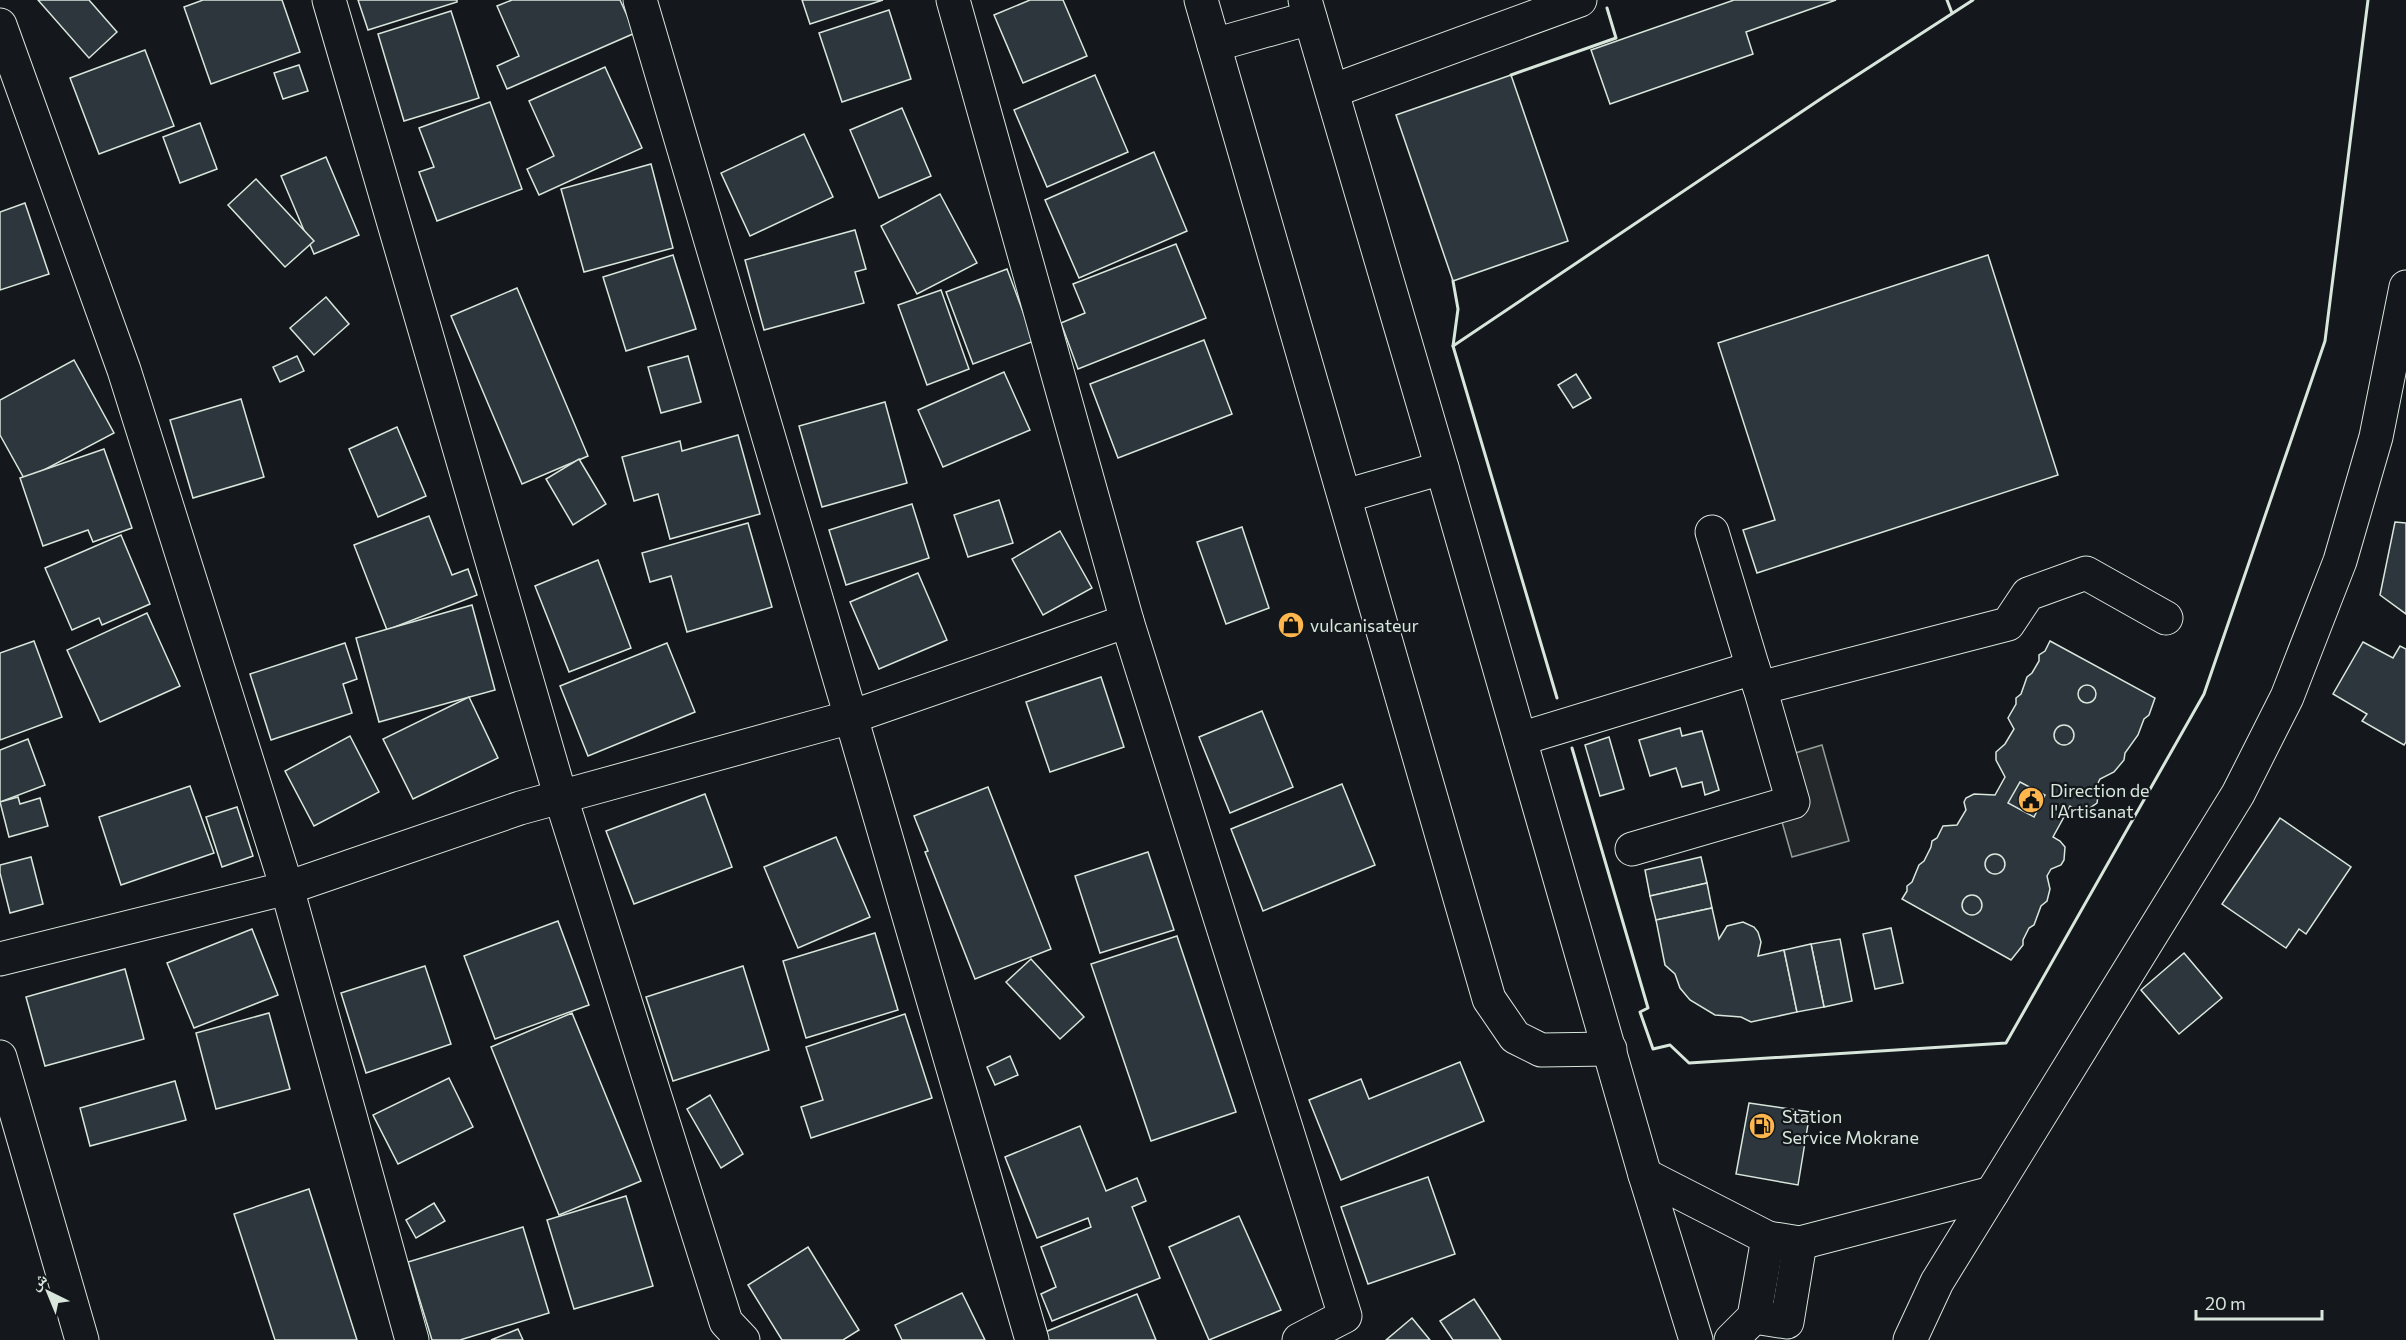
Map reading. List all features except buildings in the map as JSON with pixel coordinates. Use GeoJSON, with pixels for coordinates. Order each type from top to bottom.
{"type":"FeatureCollection","features":[{"type":"Feature","properties":{"kind":"main road"},"geometry":{"type":"LineString","coordinates":[[329,0],[561,798],[726,1322],[743,1340]]}},
{"type":"Feature","properties":{"kind":"main road"},"geometry":{"type":"LineString","coordinates":[[640,0],[1032,1340]]}},
{"type":"Feature","properties":{"kind":"main road"},"geometry":{"type":"LineString","coordinates":[[953,0],[1127,621],[1345,1316],[1299,1340]]}},
{"type":"Feature","properties":{"kind":"main road"},"geometry":{"type":"LineString","coordinates":[[1201,0],[1489,999],[1515,1037],[1541,1050],[1610,1049]]}},
{"type":"Feature","properties":{"kind":"main road"},"geometry":{"type":"LineString","coordinates":[[1332,91],[1580,0]]}},
{"type":"Feature","properties":{"kind":"main road"},"geometry":{"type":"LineString","coordinates":[[1214,45],[1307,9],[1442,468],[1645,1175],[1696,1340]]}},
{"type":"Feature","properties":{"kind":"main road"},"geometry":{"type":"LineString","coordinates":[[0,25],[124,370],[287,888],[412,1340]]}},
{"type":"Feature","properties":{"kind":"main road"},"geometry":{"type":"LineString","coordinates":[[1910,1340],[1937,1282],[2238,794],[2287,697],[2340,561],[2376,437],[2406,287]]}},
{"type":"Feature","properties":{"kind":"main road"},"geometry":{"type":"LineString","coordinates":[[1345,496],[1442,468]]}},
{"type":"Feature","properties":{"kind":"main road"},"geometry":{"type":"LineString","coordinates":[[1632,849],[1793,802],[1712,532]]}},
{"type":"Feature","properties":{"kind":"main road"},"geometry":{"type":"LineString","coordinates":[[1520,739],[1756,678],[2008,624],[2028,594],[2086,573],[2166,618]]}},
{"type":"Feature","properties":{"kind":"main road"},"geometry":{"type":"LineString","coordinates":[[0,959],[287,888],[520,808],[851,717],[1127,621]]}},
{"type":"Feature","properties":{"kind":"main road"},"geometry":{"type":"LineString","coordinates":[[0,1057],[82,1340]]}},
{"type":"Feature","properties":{"kind":"main road"},"geometry":{"type":"LineString","coordinates":[[1645,1175],[1768,1238],[1800,1243],[1992,1193]]}},
{"type":"Feature","properties":{"kind":"main road"},"geometry":{"type":"LineString","coordinates":[[1731,1340],[1754,1317],[1768,1238]]}},
{"type":"Feature","properties":{"kind":"main road"},"geometry":{"type":"LineString","coordinates":[[1754,1317],[1787,1322],[1800,1243]]}},
{"type":"Feature","properties":{"kind":"main road"},"geometry":{"type":"LineString","coordinates":[[1890,1340],[1937,1282]]}},
{"type":"Feature","properties":{"kind":"shaded area"},"geometry":{"type":"Polygon","coordinates":[[[1822,745],[1849,841],[1792,857],[1765,762],[1822,745]]]}},
{"type":"Feature","properties":{"kind":"wall"},"geometry":{"type":"LineString","coordinates":[[1947,0],[1952,13]]}},
{"type":"Feature","properties":{"kind":"wall"},"geometry":{"type":"LineString","coordinates":[[1557,698],[1453,346],[1825,96],[1973,0]]}},
{"type":"Feature","properties":{"kind":"wall"},"geometry":{"type":"LineString","coordinates":[[1572,748],[1648,1008],[1640,1012],[1653,1049],[1670,1045],[1689,1063],[2006,1043],[2204,694],[2325,341],[2368,0]]}},
{"type":"Feature","properties":{"kind":"wall"},"geometry":{"type":"LineString","coordinates":[[1511,75],[1616,38],[1607,8]]}},
{"type":"Feature","properties":{"kind":"wall"},"geometry":{"type":"LineString","coordinates":[[1453,281],[1458,309],[1453,346]]}},
{"type":"Feature","properties":{"kind":"place","name":"vulcanisateur"},"geometry":{"type":"Point","coordinates":[1291,625]}},
{"type":"Feature","properties":{"kind":"place","name":"Direction de l'Artisanat"},"geometry":{"type":"Point","coordinates":[2031,800]}},
{"type":"Feature","properties":{"kind":"place","name":"Station Service Mokrane"},"geometry":{"type":"Point","coordinates":[1762,1126]}}]}
